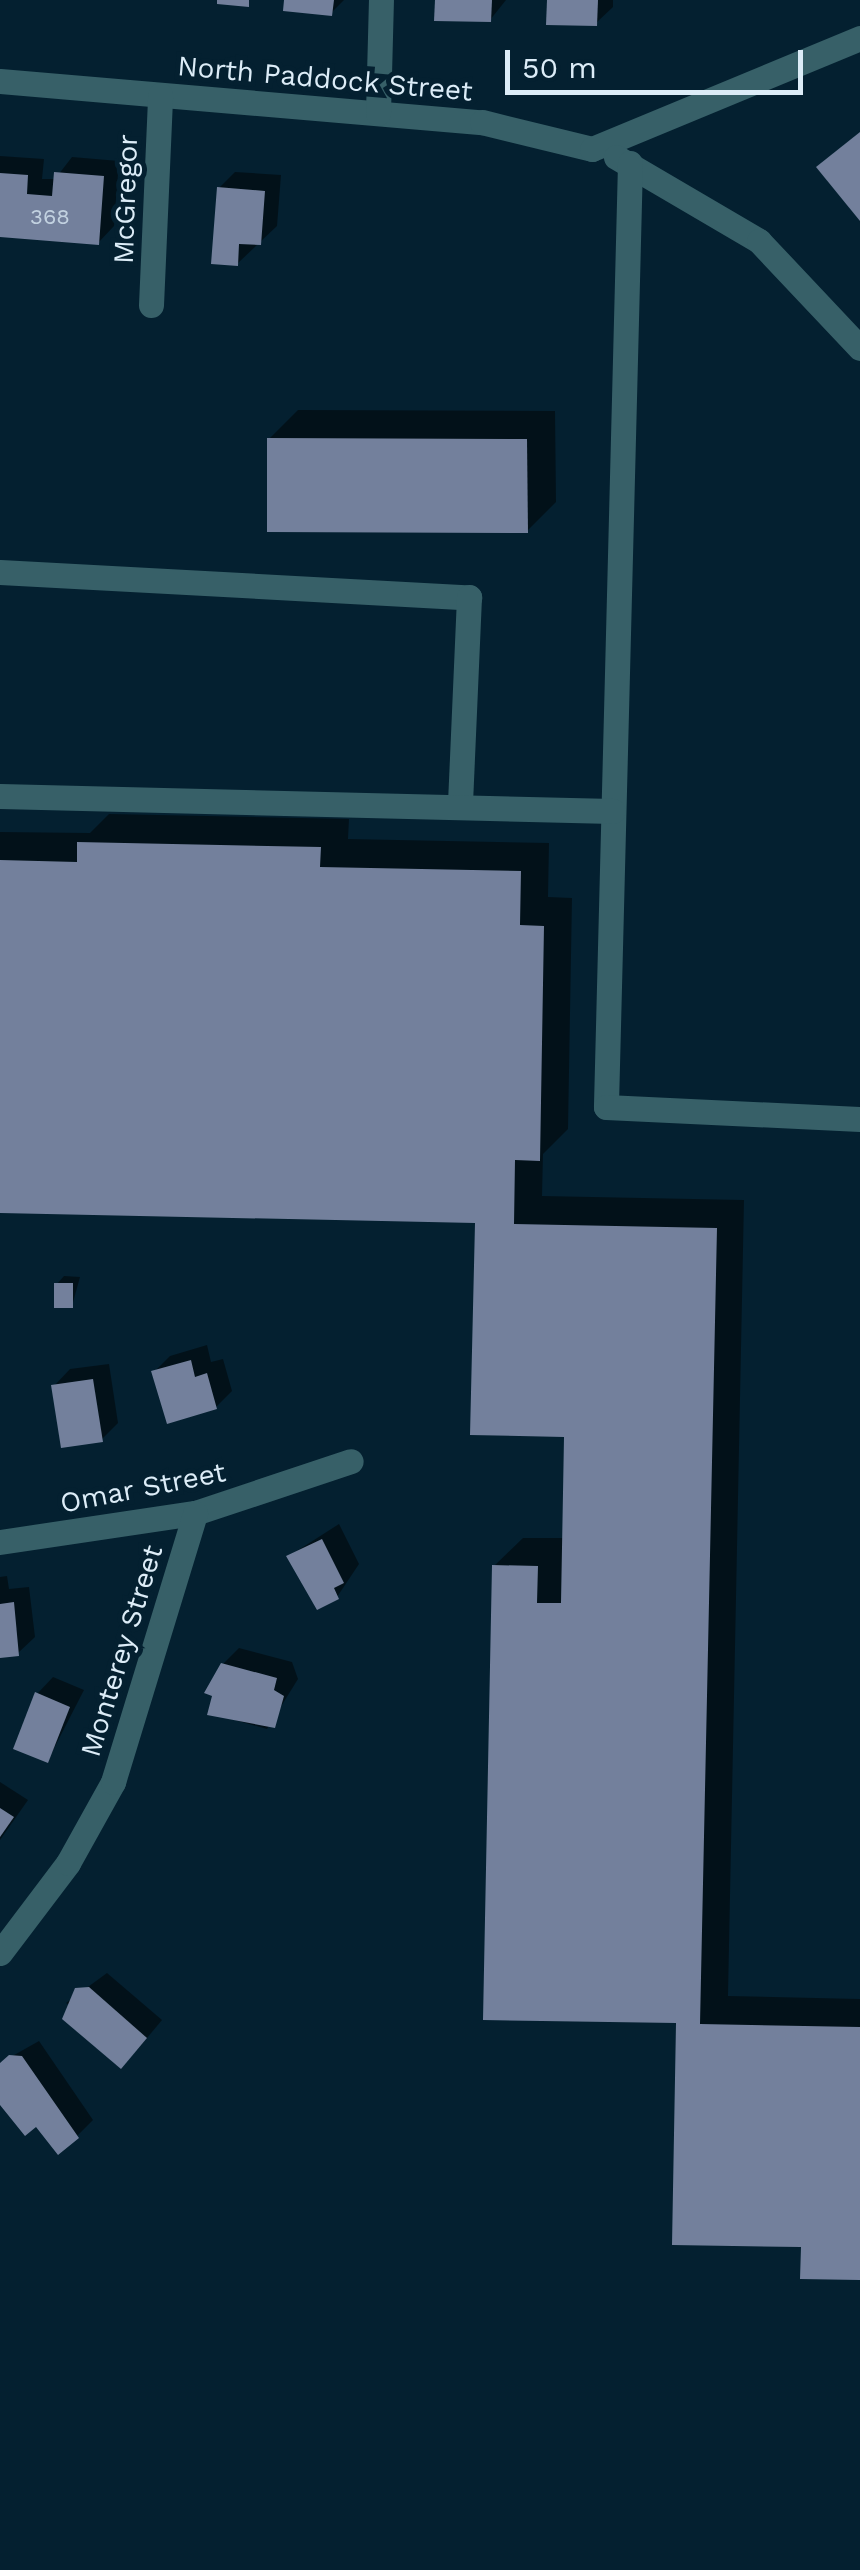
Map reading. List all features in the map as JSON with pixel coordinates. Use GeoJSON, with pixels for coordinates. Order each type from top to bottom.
{"type":"FeatureCollection","features":[{"type":"Feature","properties":{"kind":"street"},"geometry":{"type":"LineString","coordinates":[[378,113],[381,0]]}},
{"type":"Feature","properties":{"kind":"street"},"geometry":{"type":"LineString","coordinates":[[592,148],[860,38]]}},
{"type":"Feature","properties":{"kind":"street","name":"North Paddock Street"},"geometry":{"type":"LineString","coordinates":[[0,81],[482,122],[592,148],[630,163],[759,241],[860,348]]}},
{"type":"Feature","properties":{"kind":"street","name":"McGregor"},"geometry":{"type":"LineString","coordinates":[[151,305],[160,95]]}},
{"type":"Feature","properties":{"kind":"street"},"geometry":{"type":"LineString","coordinates":[[630,163],[606,1108],[860,1119]]}},
{"type":"Feature","properties":{"kind":"street"},"geometry":{"type":"LineString","coordinates":[[0,572],[470,597],[460,806]]}},
{"type":"Feature","properties":{"kind":"street"},"geometry":{"type":"LineString","coordinates":[[0,796],[613,811]]}},
{"type":"Feature","properties":{"kind":"street","name":"Omar Street"},"geometry":{"type":"LineString","coordinates":[[0,1542],[196,1513],[352,1461]]}},
{"type":"Feature","properties":{"kind":"street","name":"Monterey Street"},"geometry":{"type":"LineString","coordinates":[[0,1953],[68,1863],[119,1768],[196,1513]]}},
{"type":"Feature","properties":{"kind":"building"},"geometry":{"type":"Polygon","coordinates":[[[217,0],[249,0],[249,7],[217,4],[217,0]]]}},
{"type":"Feature","properties":{"kind":"building"},"geometry":{"type":"Polygon","coordinates":[[[284,0],[334,0],[332,16],[283,11],[284,0]]]}},
{"type":"Feature","properties":{"kind":"building"},"geometry":{"type":"Polygon","coordinates":[[[435,0],[492,0],[491,22],[434,21],[435,0]]]}},
{"type":"Feature","properties":{"kind":"building"},"geometry":{"type":"Polygon","coordinates":[[[547,0],[598,0],[597,26],[546,25],[547,0]]]}},
{"type":"Feature","properties":{"kind":"building"},"geometry":{"type":"Polygon","coordinates":[[[860,132],[860,221],[816,167],[860,132]]]}},
{"type":"Feature","properties":{"kind":"building"},"geometry":{"type":"Polygon","coordinates":[[[54,172],[104,176],[99,245],[0,237],[0,173],[28,175],[27,194],[52,196],[54,172]]]}},
{"type":"Feature","properties":{"kind":"building"},"geometry":{"type":"Polygon","coordinates":[[[217,187],[265,191],[261,245],[239,244],[238,266],[211,264],[217,187]]]}},
{"type":"Feature","properties":{"kind":"building"},"geometry":{"type":"Polygon","coordinates":[[[267,438],[527,439],[528,533],[267,532],[267,438]]]}},
{"type":"Feature","properties":{"kind":"building"},"geometry":{"type":"Polygon","coordinates":[[[77,842],[321,847],[320,867],[521,871],[520,925],[544,926],[540,1161],[515,1160],[514,1224],[717,1228],[700,2024],[860,2027],[860,2280],[800,2279],[801,2247],[672,2245],[676,2023],[483,2020],[492,1565],[538,1566],[537,1603],[561,1603],[564,1437],[470,1435],[475,1223],[0,1213],[0,860],[77,862],[77,842]]]}},
{"type":"Feature","properties":{"kind":"building"},"geometry":{"type":"Polygon","coordinates":[[[54,1283],[73,1283],[73,1308],[54,1308],[54,1283]]]}},
{"type":"Feature","properties":{"kind":"building"},"geometry":{"type":"Polygon","coordinates":[[[191,1360],[195,1377],[207,1373],[217,1409],[167,1424],[151,1371],[191,1360]]]}},
{"type":"Feature","properties":{"kind":"building"},"geometry":{"type":"Polygon","coordinates":[[[93,1379],[103,1442],[61,1448],[51,1385],[93,1379]]]}},
{"type":"Feature","properties":{"kind":"building"},"geometry":{"type":"Polygon","coordinates":[[[322,1539],[344,1583],[334,1588],[339,1599],[317,1610],[286,1556],[322,1539]]]}},
{"type":"Feature","properties":{"kind":"building"},"geometry":{"type":"Polygon","coordinates":[[[14,1602],[19,1656],[0,1658],[0,1604],[14,1602]]]}},
{"type":"Feature","properties":{"kind":"building"},"geometry":{"type":"Polygon","coordinates":[[[221,1663],[277,1678],[274,1690],[284,1696],[275,1728],[207,1715],[212,1696],[204,1693],[221,1663]]]}},
{"type":"Feature","properties":{"kind":"building"},"geometry":{"type":"Polygon","coordinates":[[[35,1692],[70,1707],[48,1763],[13,1749],[35,1692]]]}},
{"type":"Feature","properties":{"kind":"building"},"geometry":{"type":"Polygon","coordinates":[[[0,1808],[14,1817],[0,1837],[0,1808]]]}},
{"type":"Feature","properties":{"kind":"building"},"geometry":{"type":"Polygon","coordinates":[[[89,1987],[147,2038],[121,2069],[62,2019],[75,1988],[89,1987]]]}},
{"type":"Feature","properties":{"kind":"building"},"geometry":{"type":"Polygon","coordinates":[[[9,2055],[22,2056],[79,2138],[58,2155],[36,2127],[25,2136],[0,2105],[0,2063],[9,2055]]]}}]}
